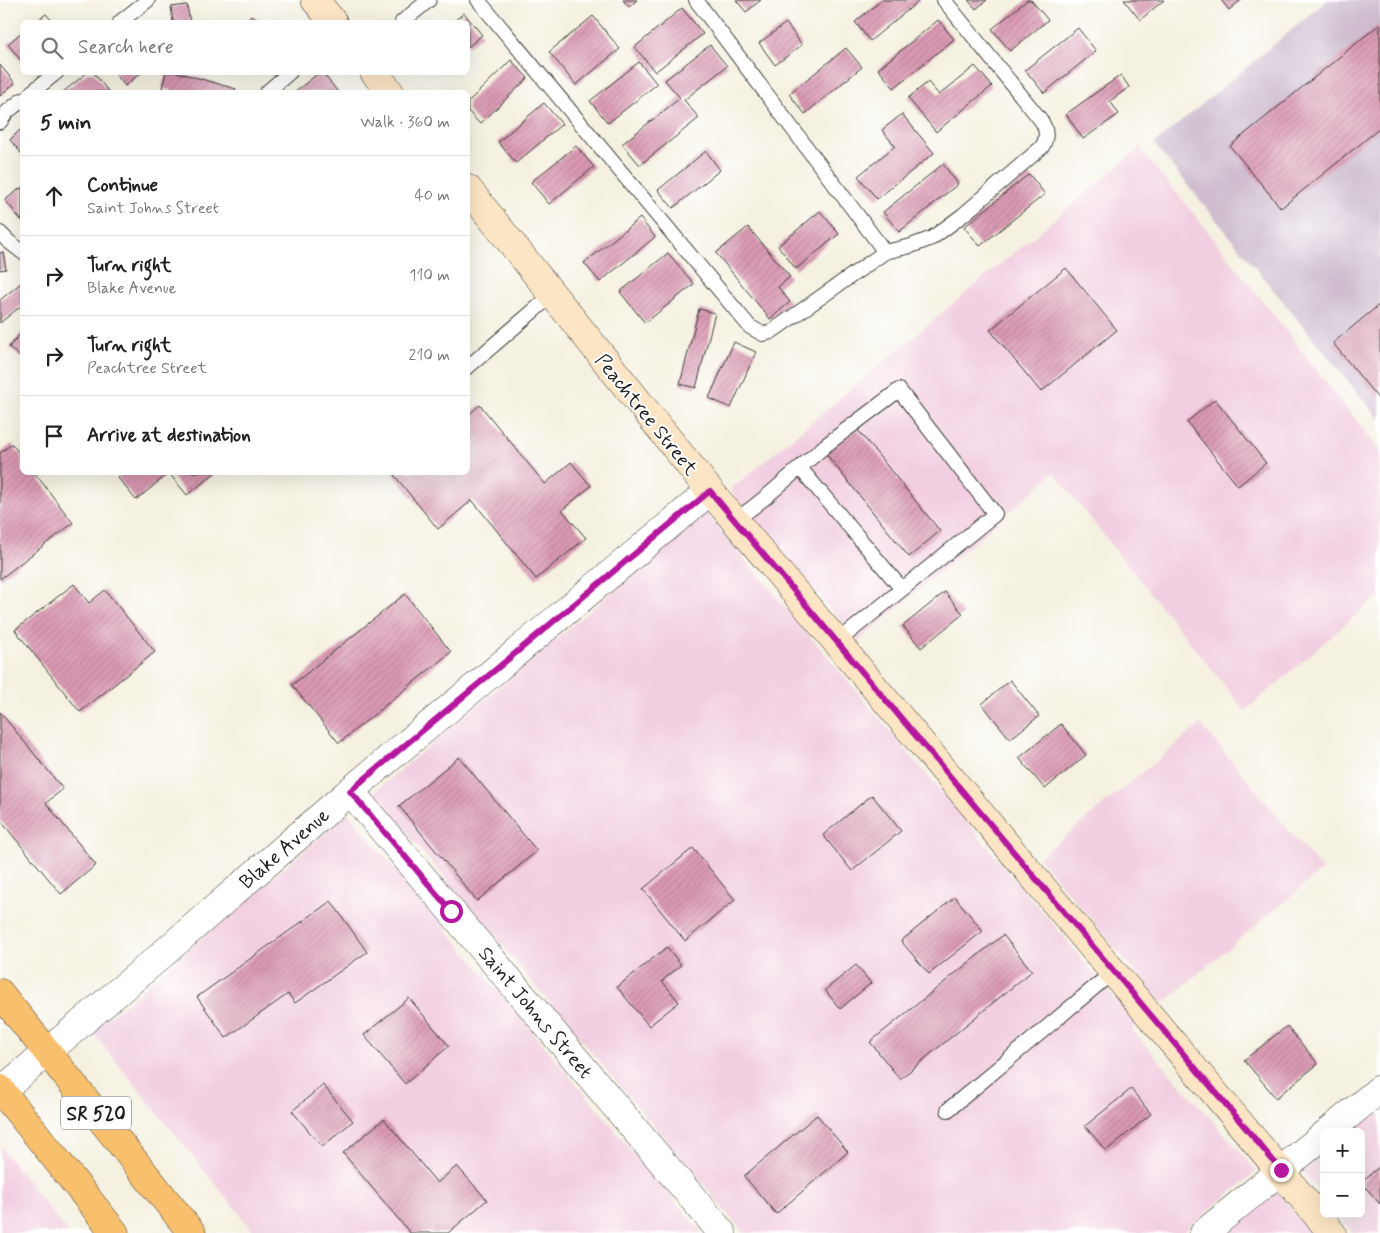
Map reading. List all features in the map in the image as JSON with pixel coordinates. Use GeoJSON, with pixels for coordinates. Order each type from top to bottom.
{"type":"FeatureCollection","features":[{"type":"Feature","properties":{"kind":"main road","name":"SR 520"},"geometry":{"type":"LineString","coordinates":[[0,993],[192,1233]]}},
{"type":"Feature","properties":{"kind":"main road","name":"SR 520"},"geometry":{"type":"LineString","coordinates":[[1,1091],[115,1233]]}},
{"type":"Feature","properties":{"kind":"street"},"geometry":{"type":"LineString","coordinates":[[315,0],[331,20]]}},
{"type":"Feature","properties":{"kind":"street"},"geometry":{"type":"LineString","coordinates":[[376,75],[388,90]]}},
{"type":"Feature","properties":{"kind":"street","name":"Peachtree Street"},"geometry":{"type":"LineString","coordinates":[[470,192],[710,491],[1332,1233]]}},
{"type":"Feature","properties":{"kind":"street","name":"Blake Avenue"},"geometry":{"type":"LineString","coordinates":[[1,1091],[350,791],[710,491]]}},
{"type":"Feature","properties":{"kind":"street","name":"Saint Johns Street"},"geometry":{"type":"LineString","coordinates":[[350,791],[722,1233]]}},
{"type":"Feature","properties":{"kind":"street"},"geometry":{"type":"LineString","coordinates":[[1333,1128],[1380,1089]]}},
{"type":"Feature","properties":{"kind":"street"},"geometry":{"type":"LineString","coordinates":[[1204,1233],[1320,1138]]}},
{"type":"Feature","properties":{"kind":"lane"},"geometry":{"type":"LineString","coordinates":[[123,20],[148,0]]}},
{"type":"Feature","properties":{"kind":"lane"},"geometry":{"type":"LineString","coordinates":[[404,20],[429,0]]}},
{"type":"Feature","properties":{"kind":"lane"},"geometry":{"type":"LineString","coordinates":[[478,0],[750,327],[763,334],[771,332],[885,252],[911,246],[932,238],[963,215],[1042,147],[1045,142],[1045,126],[944,0]]}},
{"type":"Feature","properties":{"kind":"lane"},"geometry":{"type":"LineString","coordinates":[[696,0],[885,252]]}},
{"type":"Feature","properties":{"kind":"lane"},"geometry":{"type":"LineString","coordinates":[[35,90],[54,75]]}},
{"type":"Feature","properties":{"kind":"lane"},"geometry":{"type":"LineString","coordinates":[[269,90],[287,75]]}},
{"type":"Feature","properties":{"kind":"lane"},"geometry":{"type":"LineString","coordinates":[[0,122],[7,112],[20,102]]}},
{"type":"Feature","properties":{"kind":"lane"},"geometry":{"type":"LineString","coordinates":[[0,232],[20,250]]}},
{"type":"Feature","properties":{"kind":"lane"},"geometry":{"type":"LineString","coordinates":[[470,365],[552,296]]}},
{"type":"Feature","properties":{"kind":"lane"},"geometry":{"type":"LineString","coordinates":[[735,521],[826,445],[899,390],[995,514],[837,642]]}},
{"type":"Feature","properties":{"kind":"lane"},"geometry":{"type":"LineString","coordinates":[[800,468],[902,589]]}},
{"type":"Feature","properties":{"kind":"lane"},"geometry":{"type":"LineString","coordinates":[[948,1110],[1114,971]]}},
{"type":"Feature","properties":{"kind":"shaded area"},"geometry":{"type":"Polygon","coordinates":[[[1328,0],[1380,0],[1380,420],[1154,144],[1328,0]]]}},
{"type":"Feature","properties":{"kind":"shaded area"},"geometry":{"type":"Polygon","coordinates":[[[1141,147],[1143,153],[1207,230],[1380,451],[1380,600],[1377,597],[1245,711],[1054,473],[858,642],[730,490],[1141,147]]]}},
{"type":"Feature","properties":{"kind":"shaded area"},"geometry":{"type":"Polygon","coordinates":[[[706,513],[1137,1024],[1132,1030],[1257,1171],[1182,1233],[744,1233],[373,793],[706,513]]]}},
{"type":"Feature","properties":{"kind":"shaded area"},"geometry":{"type":"Polygon","coordinates":[[[1201,724],[1322,870],[1162,1004],[1039,858],[1201,724]]]}},
{"type":"Feature","properties":{"kind":"shaded area"},"geometry":{"type":"Polygon","coordinates":[[[348,813],[702,1233],[255,1233],[92,1032],[348,813]]]}},
{"type":"Feature","properties":{"kind":"shaded area"},"geometry":{"type":"Polygon","coordinates":[[[1380,1108],[1380,1233],[1353,1233],[1341,1218],[1365,1218],[1365,1128],[1355,1128],[1380,1108]]]}},
{"type":"Feature","properties":{"kind":"shaded area"},"geometry":{"type":"Polygon","coordinates":[[[0,1146],[68,1233],[0,1233],[0,1146]]]}},
{"type":"Feature","properties":{"kind":"shaded area"},"geometry":{"type":"Polygon","coordinates":[[[1320,1156],[1320,1192],[1302,1171],[1320,1156]]]}},
{"type":"Feature","properties":{"kind":"shaded area"},"geometry":{"type":"Polygon","coordinates":[[[1277,1191],[1311,1233],[1227,1233],[1277,1191]]]}},
{"type":"Feature","properties":{"kind":"building"},"geometry":{"type":"Polygon","coordinates":[[[623,0],[637,0],[629,7],[623,0]]]}},
{"type":"Feature","properties":{"kind":"building"},"geometry":{"type":"Polygon","coordinates":[[[736,0],[761,0],[746,12],[736,0]]]}},
{"type":"Feature","properties":{"kind":"building"},"geometry":{"type":"Polygon","coordinates":[[[882,0],[920,0],[870,41],[855,22],[882,0]]]}},
{"type":"Feature","properties":{"kind":"building"},"geometry":{"type":"Polygon","coordinates":[[[968,0],[987,0],[976,9],[968,0]]]}},
{"type":"Feature","properties":{"kind":"building"},"geometry":{"type":"Polygon","coordinates":[[[1027,0],[1031,0],[1048,20],[1010,51],[992,29],[1027,0]]]}},
{"type":"Feature","properties":{"kind":"building"},"geometry":{"type":"Polygon","coordinates":[[[1124,0],[1164,0],[1140,20],[1124,0]]]}},
{"type":"Feature","properties":{"kind":"building"},"geometry":{"type":"Polygon","coordinates":[[[1221,0],[1241,0],[1229,10],[1221,0]]]}},
{"type":"Feature","properties":{"kind":"building"},"geometry":{"type":"Polygon","coordinates":[[[187,5],[190,20],[173,20],[171,7],[187,5]]]}},
{"type":"Feature","properties":{"kind":"building"},"geometry":{"type":"Polygon","coordinates":[[[682,8],[703,34],[655,72],[635,47],[682,8]]]}},
{"type":"Feature","properties":{"kind":"building"},"geometry":{"type":"Polygon","coordinates":[[[464,13],[470,20],[455,20],[464,13]]]}},
{"type":"Feature","properties":{"kind":"building"},"geometry":{"type":"Polygon","coordinates":[[[46,14],[51,20],[38,20],[46,14]]]}},
{"type":"Feature","properties":{"kind":"building"},"geometry":{"type":"Polygon","coordinates":[[[251,16],[260,20],[248,20],[251,16]]]}},
{"type":"Feature","properties":{"kind":"building"},"geometry":{"type":"Polygon","coordinates":[[[593,16],[620,49],[576,85],[549,52],[593,16]]]}},
{"type":"Feature","properties":{"kind":"building"},"geometry":{"type":"Polygon","coordinates":[[[470,20],[482,35],[470,45],[470,20]]]}},
{"type":"Feature","properties":{"kind":"building"},"geometry":{"type":"Polygon","coordinates":[[[938,20],[954,39],[894,88],[878,69],[938,20]]]}},
{"type":"Feature","properties":{"kind":"building"},"geometry":{"type":"Polygon","coordinates":[[[786,23],[802,45],[775,65],[759,43],[786,23]]]}},
{"type":"Feature","properties":{"kind":"building"},"geometry":{"type":"Polygon","coordinates":[[[1380,24],[1380,128],[1281,208],[1230,146],[1380,24]]]}},
{"type":"Feature","properties":{"kind":"building"},"geometry":{"type":"Polygon","coordinates":[[[1078,28],[1096,51],[1044,93],[1025,70],[1078,28]]]}},
{"type":"Feature","properties":{"kind":"building"},"geometry":{"type":"Polygon","coordinates":[[[20,34],[20,59],[8,44],[20,34]]]}},
{"type":"Feature","properties":{"kind":"building"},"geometry":{"type":"Polygon","coordinates":[[[710,45],[727,66],[684,100],[699,118],[640,165],[622,144],[680,98],[665,80],[710,45]]]}},
{"type":"Feature","properties":{"kind":"building"},"geometry":{"type":"Polygon","coordinates":[[[846,48],[862,67],[805,114],[789,94],[846,48]]]}},
{"type":"Feature","properties":{"kind":"building"},"geometry":{"type":"Polygon","coordinates":[[[511,60],[528,78],[480,124],[470,113],[470,100],[511,60]]]}},
{"type":"Feature","properties":{"kind":"building"},"geometry":{"type":"Polygon","coordinates":[[[639,62],[657,84],[608,123],[590,101],[639,62]]]}},
{"type":"Feature","properties":{"kind":"building"},"geometry":{"type":"Polygon","coordinates":[[[0,65],[15,83],[0,96],[0,65]]]}},
{"type":"Feature","properties":{"kind":"building"},"geometry":{"type":"Polygon","coordinates":[[[975,66],[992,86],[936,132],[908,98],[928,82],[939,95],[975,66]]]}},
{"type":"Feature","properties":{"kind":"building"},"geometry":{"type":"Polygon","coordinates":[[[84,75],[95,75],[107,90],[66,90],[84,75]]]}},
{"type":"Feature","properties":{"kind":"building"},"geometry":{"type":"Polygon","coordinates":[[[116,75],[138,75],[125,86],[116,75]]]}},
{"type":"Feature","properties":{"kind":"building"},"geometry":{"type":"Polygon","coordinates":[[[165,75],[187,75],[236,89],[170,90],[162,88],[165,75]]]}},
{"type":"Feature","properties":{"kind":"building"},"geometry":{"type":"Polygon","coordinates":[[[316,75],[324,75],[336,90],[297,90],[316,75]]]}},
{"type":"Feature","properties":{"kind":"building"},"geometry":{"type":"Polygon","coordinates":[[[1121,75],[1129,87],[1110,101],[1119,114],[1083,139],[1066,114],[1121,75]]]}},
{"type":"Feature","properties":{"kind":"building"},"geometry":{"type":"Polygon","coordinates":[[[544,103],[562,124],[516,163],[498,142],[544,103]]]}},
{"type":"Feature","properties":{"kind":"building"},"geometry":{"type":"Polygon","coordinates":[[[902,114],[934,153],[877,199],[858,176],[895,146],[882,130],[902,114]]]}},
{"type":"Feature","properties":{"kind":"building"},"geometry":{"type":"Polygon","coordinates":[[[20,130],[20,152],[10,140],[20,130]]]}},
{"type":"Feature","properties":{"kind":"building"},"geometry":{"type":"Polygon","coordinates":[[[576,146],[594,167],[549,204],[531,182],[576,146]]]}},
{"type":"Feature","properties":{"kind":"building"},"geometry":{"type":"Polygon","coordinates":[[[706,151],[720,170],[673,208],[658,190],[706,151]]]}},
{"type":"Feature","properties":{"kind":"building"},"geometry":{"type":"Polygon","coordinates":[[[943,164],[958,184],[899,232],[883,212],[943,164]]]}},
{"type":"Feature","properties":{"kind":"building"},"geometry":{"type":"Polygon","coordinates":[[[1029,174],[1045,194],[980,246],[964,227],[1029,174]]]}},
{"type":"Feature","properties":{"kind":"building"},"geometry":{"type":"Polygon","coordinates":[[[20,189],[20,219],[5,200],[20,189]]]}},
{"type":"Feature","properties":{"kind":"building"},"geometry":{"type":"Polygon","coordinates":[[[820,211],[839,234],[796,269],[778,246],[820,211]]]}},
{"type":"Feature","properties":{"kind":"building"},"geometry":{"type":"Polygon","coordinates":[[[640,218],[655,237],[600,282],[584,263],[640,218]]]}},
{"type":"Feature","properties":{"kind":"building"},"geometry":{"type":"Polygon","coordinates":[[[748,227],[790,277],[778,287],[790,302],[770,319],[716,253],[748,227]]]}},
{"type":"Feature","properties":{"kind":"building"},"geometry":{"type":"Polygon","coordinates":[[[3,252],[6,269],[0,270],[0,253],[3,252]]]}},
{"type":"Feature","properties":{"kind":"building"},"geometry":{"type":"Polygon","coordinates":[[[668,253],[694,284],[645,323],[620,292],[668,253]]]}},
{"type":"Feature","properties":{"kind":"building"},"geometry":{"type":"Polygon","coordinates":[[[1066,268],[1117,330],[1041,392],[990,330],[1066,268]]]}},
{"type":"Feature","properties":{"kind":"building"},"geometry":{"type":"Polygon","coordinates":[[[20,284],[20,307],[0,323],[0,300],[20,284]]]}},
{"type":"Feature","properties":{"kind":"building"},"geometry":{"type":"Polygon","coordinates":[[[1380,304],[1380,401],[1333,343],[1380,304]]]}},
{"type":"Feature","properties":{"kind":"building"},"geometry":{"type":"Polygon","coordinates":[[[699,309],[715,313],[696,388],[680,384],[699,309]]]}},
{"type":"Feature","properties":{"kind":"building"},"geometry":{"type":"Polygon","coordinates":[[[20,334],[20,357],[9,347],[20,334]]]}},
{"type":"Feature","properties":{"kind":"building"},"geometry":{"type":"Polygon","coordinates":[[[734,342],[756,352],[731,408],[709,398],[734,342]]]}},
{"type":"Feature","properties":{"kind":"building"},"geometry":{"type":"Polygon","coordinates":[[[1215,399],[1266,463],[1238,486],[1187,422],[1215,399]]]}},
{"type":"Feature","properties":{"kind":"building"},"geometry":{"type":"Polygon","coordinates":[[[480,405],[545,484],[571,462],[591,486],[562,510],[586,538],[536,579],[472,500],[438,529],[394,475],[470,475],[470,413],[480,405]]]}},
{"type":"Feature","properties":{"kind":"building"},"geometry":{"type":"Polygon","coordinates":[[[857,429],[940,531],[909,557],[826,454],[857,429]]]}},
{"type":"Feature","properties":{"kind":"building"},"geometry":{"type":"Polygon","coordinates":[[[12,444],[20,454],[20,475],[36,475],[73,523],[0,579],[0,453],[12,444]]]}},
{"type":"Feature","properties":{"kind":"building"},"geometry":{"type":"Polygon","coordinates":[[[122,475],[167,475],[136,500],[118,478],[122,475]]]}},
{"type":"Feature","properties":{"kind":"building"},"geometry":{"type":"Polygon","coordinates":[[[171,475],[212,475],[187,495],[171,475]]]}},
{"type":"Feature","properties":{"kind":"building"},"geometry":{"type":"Polygon","coordinates":[[[74,584],[89,603],[105,590],[155,652],[80,712],[15,630],[74,584]]]}},
{"type":"Feature","properties":{"kind":"building"},"geometry":{"type":"Polygon","coordinates":[[[945,592],[963,614],[921,648],[903,626],[945,592]]]}},
{"type":"Feature","properties":{"kind":"building"},"geometry":{"type":"Polygon","coordinates":[[[405,594],[451,652],[339,743],[292,685],[405,594]]]}},
{"type":"Feature","properties":{"kind":"building"},"geometry":{"type":"Polygon","coordinates":[[[1010,680],[1039,716],[1010,739],[982,704],[1010,680]]]}},
{"type":"Feature","properties":{"kind":"building"},"geometry":{"type":"Polygon","coordinates":[[[0,712],[63,789],[46,803],[96,865],[61,894],[0,820],[0,712]]]}},
{"type":"Feature","properties":{"kind":"building"},"geometry":{"type":"Polygon","coordinates":[[[1061,724],[1086,755],[1045,789],[1019,758],[1061,724]]]}},
{"type":"Feature","properties":{"kind":"building"},"geometry":{"type":"Polygon","coordinates":[[[459,757],[537,851],[477,901],[399,806],[459,757]]]}},
{"type":"Feature","properties":{"kind":"building"},"geometry":{"type":"Polygon","coordinates":[[[872,795],[901,831],[852,871],[823,835],[872,795]]]}},
{"type":"Feature","properties":{"kind":"building"},"geometry":{"type":"Polygon","coordinates":[[[693,848],[735,900],[685,941],[643,889],[693,848]]]}},
{"type":"Feature","properties":{"kind":"building"},"geometry":{"type":"Polygon","coordinates":[[[955,897],[983,931],[929,974],[901,941],[955,897]]]}},
{"type":"Feature","properties":{"kind":"building"},"geometry":{"type":"Polygon","coordinates":[[[331,901],[367,952],[295,1003],[288,994],[226,1038],[197,997],[331,901]]]}},
{"type":"Feature","properties":{"kind":"building"},"geometry":{"type":"Polygon","coordinates":[[[1003,935],[1032,971],[900,1079],[870,1042],[1003,935]]]}},
{"type":"Feature","properties":{"kind":"building"},"geometry":{"type":"Polygon","coordinates":[[[667,947],[681,965],[662,981],[679,1002],[649,1026],[617,987],[667,947]]]}},
{"type":"Feature","properties":{"kind":"building"},"geometry":{"type":"Polygon","coordinates":[[[856,965],[871,983],[840,1009],[825,990],[856,965]]]}},
{"type":"Feature","properties":{"kind":"building"},"geometry":{"type":"Polygon","coordinates":[[[409,998],[449,1046],[405,1084],[364,1035],[409,998]]]}},
{"type":"Feature","properties":{"kind":"building"},"geometry":{"type":"Polygon","coordinates":[[[1287,1026],[1318,1064],[1276,1098],[1244,1060],[1287,1026]]]}},
{"type":"Feature","properties":{"kind":"building"},"geometry":{"type":"Polygon","coordinates":[[[323,1085],[353,1121],[322,1147],[292,1111],[323,1085]]]}},
{"type":"Feature","properties":{"kind":"building"},"geometry":{"type":"Polygon","coordinates":[[[1131,1089],[1151,1114],[1106,1151],[1085,1126],[1131,1089]]]}},
{"type":"Feature","properties":{"kind":"building"},"geometry":{"type":"Polygon","coordinates":[[[817,1115],[848,1152],[776,1214],[744,1176],[817,1115]]]}},
{"type":"Feature","properties":{"kind":"building"},"geometry":{"type":"Polygon","coordinates":[[[384,1119],[437,1183],[457,1166],[487,1200],[448,1233],[410,1233],[343,1153],[384,1119]]]}},
{"type":"Feature","properties":{"kind":"building"},"geometry":{"type":"Polygon","coordinates":[[[1380,1166],[1380,1204],[1365,1187],[1365,1179],[1380,1166]]]}},
{"type":"Feature","properties":{"kind":"route"},"geometry":{"type":"LineString","coordinates":[[451,911],[350,791],[710,491],[1281,1170]]}}]}
